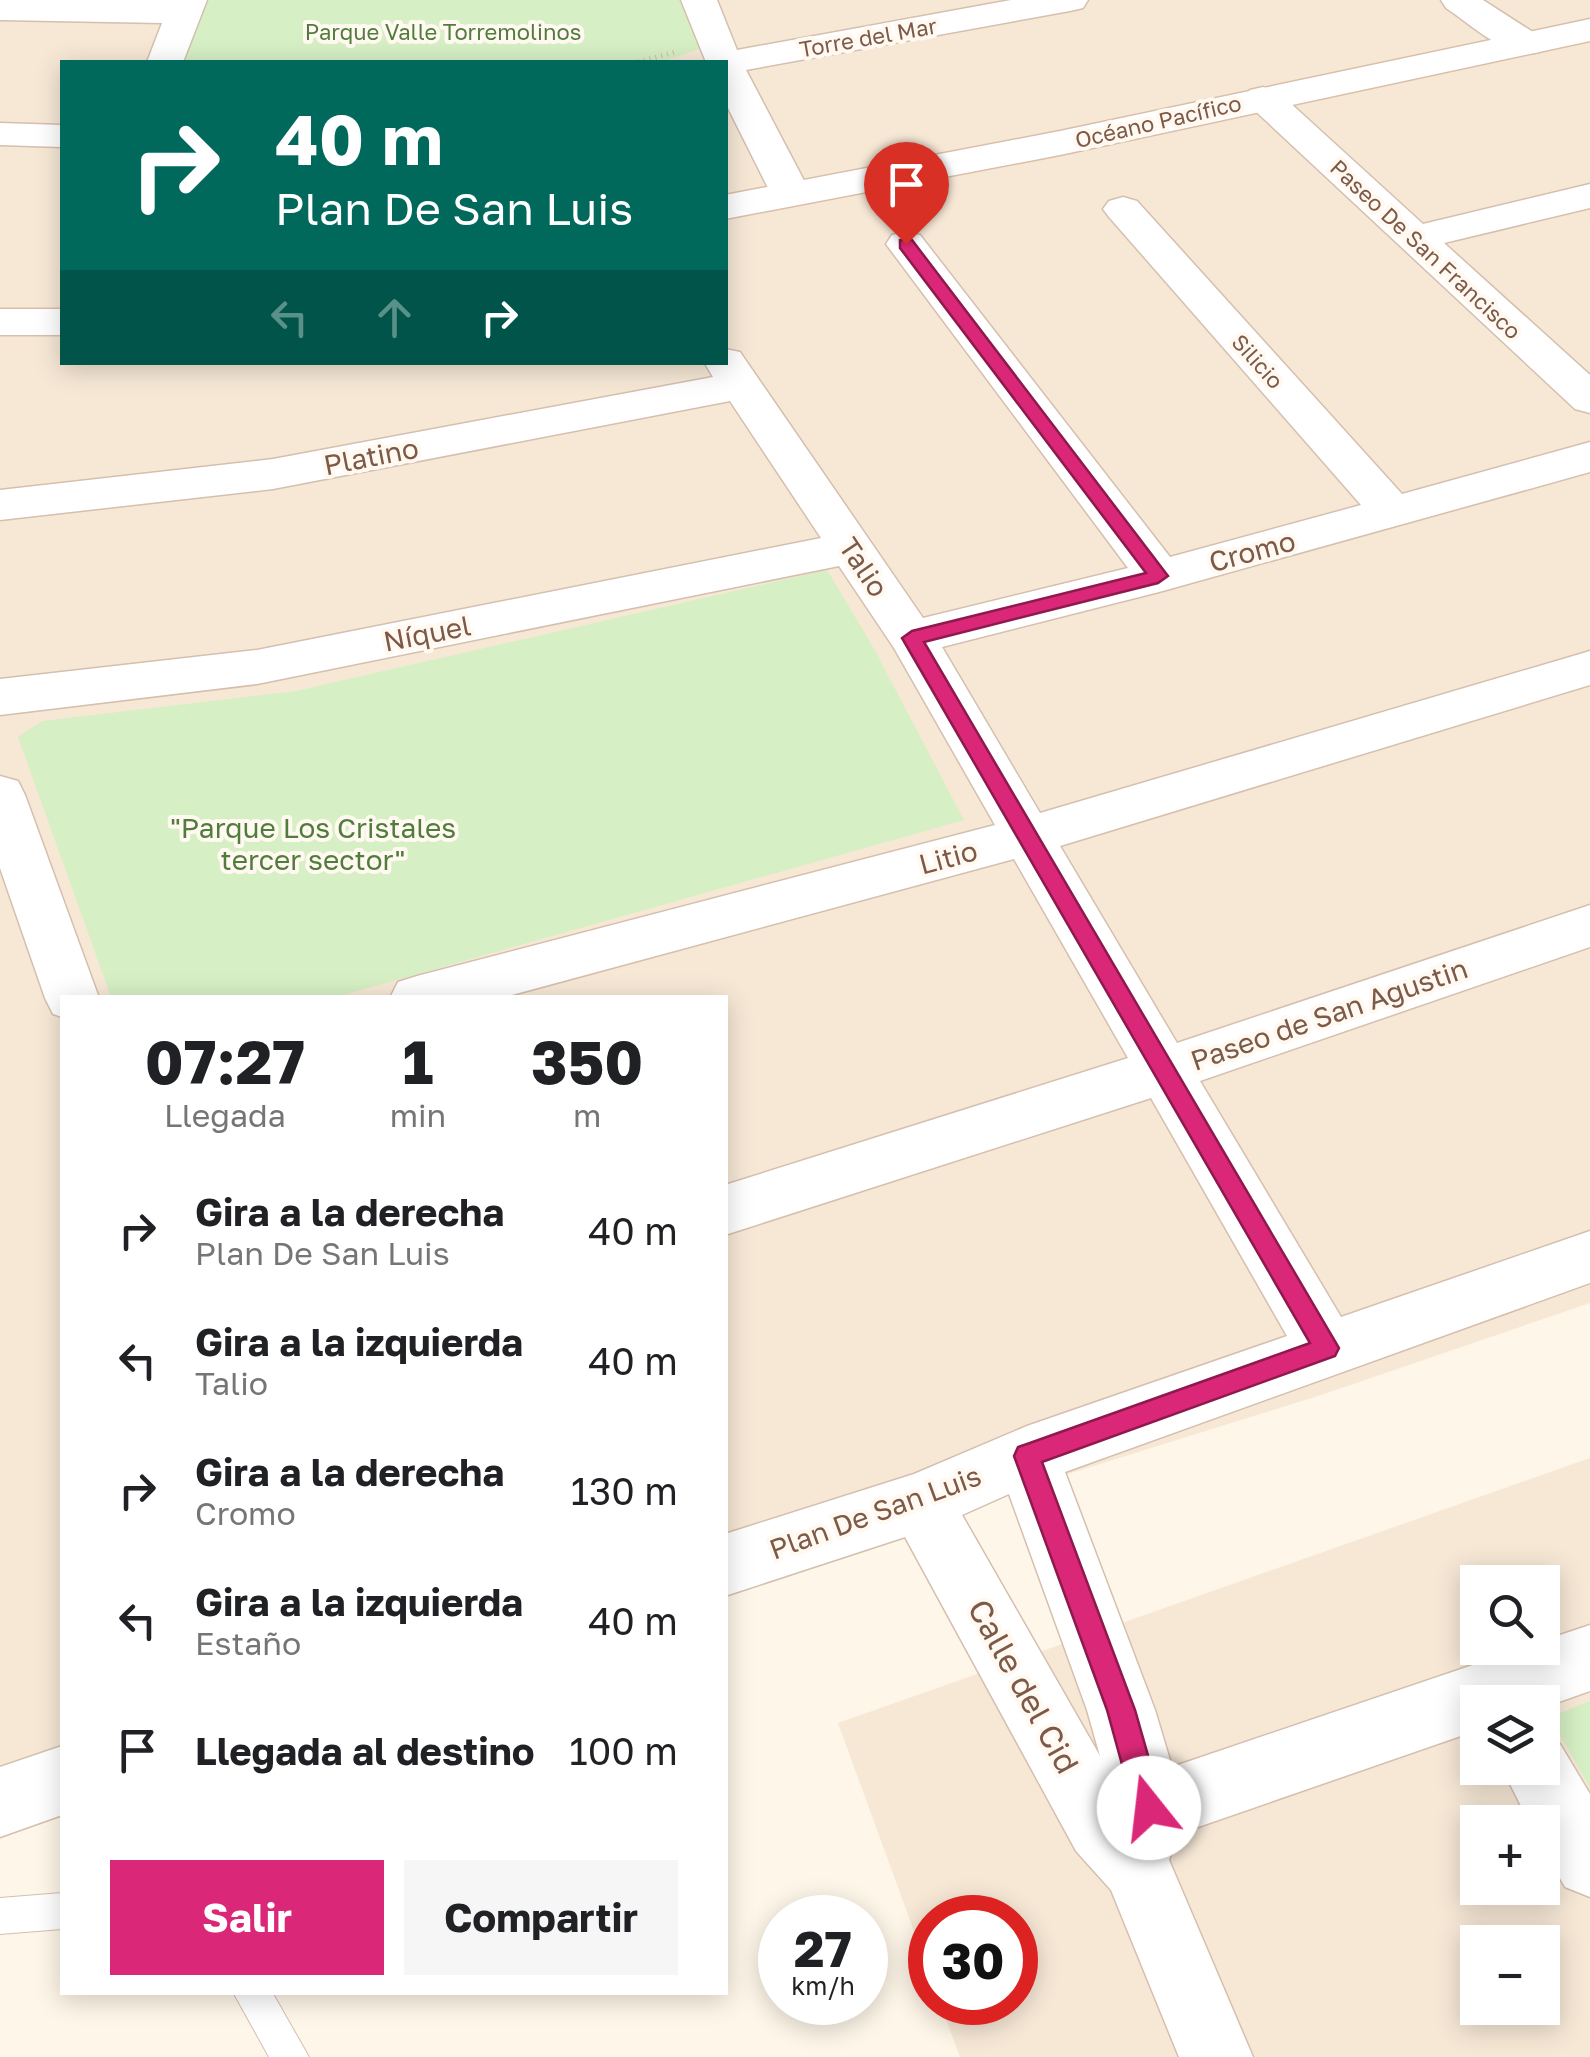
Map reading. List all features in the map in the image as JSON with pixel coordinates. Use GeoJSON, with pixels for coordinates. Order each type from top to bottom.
{"type":"FeatureCollection","features":[{"type":"Feature","properties":{"kind":"street"},"geometry":{"type":"LineString","coordinates":[[699,0],[723,60]]}},
{"type":"Feature","properties":{"kind":"street","name":"Torre del Mar"},"geometry":{"type":"LineString","coordinates":[[728,63],[1070,0]]}},
{"type":"Feature","properties":{"kind":"street"},"geometry":{"type":"LineString","coordinates":[[1459,0],[1526,44]]}},
{"type":"Feature","properties":{"kind":"street"},"geometry":{"type":"LineString","coordinates":[[0,9],[187,6],[166,60]]}},
{"type":"Feature","properties":{"kind":"street","name":"Océano Pacífico"},"geometry":{"type":"LineString","coordinates":[[728,206],[1060,143],[1590,30]]}},
{"type":"Feature","properties":{"kind":"street"},"geometry":{"type":"LineString","coordinates":[[728,70],[790,192]]}},
{"type":"Feature","properties":{"kind":"street","name":"Paseo De San Francisco"},"geometry":{"type":"LineString","coordinates":[[1263,98],[1590,399]]}},
{"type":"Feature","properties":{"kind":"street"},"geometry":{"type":"LineString","coordinates":[[0,134],[60,136]]}},
{"type":"Feature","properties":{"kind":"street"},"geometry":{"type":"LineString","coordinates":[[1413,238],[1590,196]]}},
{"type":"Feature","properties":{"kind":"street","name":"Silicio"},"geometry":{"type":"LineString","coordinates":[[1123,210],[1393,512]]}},
{"type":"Feature","properties":{"kind":"street"},"geometry":{"type":"LineString","coordinates":[[906,244],[1158,576]]}},
{"type":"Feature","properties":{"kind":"street"},"geometry":{"type":"LineString","coordinates":[[0,322],[60,322]]}},
{"type":"Feature","properties":{"kind":"street","name":"Platino"},"geometry":{"type":"LineString","coordinates":[[0,505],[272,474],[732,374]]}},
{"type":"Feature","properties":{"kind":"street","name":"Talio"},"geometry":{"type":"LineString","coordinates":[[732,374],[912,638],[1326,1348]]}},
{"type":"Feature","properties":{"kind":"street","name":"Cromo"},"geometry":{"type":"LineString","coordinates":[[912,638],[1158,576],[1590,457]]}},
{"type":"Feature","properties":{"kind":"street","name":"Níquel"},"geometry":{"type":"LineString","coordinates":[[0,697],[257,667],[852,548]]}},
{"type":"Feature","properties":{"kind":"street","name":"Litio"},"geometry":{"type":"LineString","coordinates":[[427,995],[1028,836],[1590,668]]}},
{"type":"Feature","properties":{"kind":"street"},"geometry":{"type":"LineString","coordinates":[[0,795],[71,995]]}},
{"type":"Feature","properties":{"kind":"street","name":"Paseo de San Agustin"},"geometry":{"type":"LineString","coordinates":[[728,1209],[1162,1071],[1590,926]]}},
{"type":"Feature","properties":{"kind":"street","name":"Plan De San Luis"},"geometry":{"type":"LineString","coordinates":[[728,1563],[920,1502],[1027,1456],[1590,1257]]}},
{"type":"Feature","properties":{"kind":"street","name":"Calle del Cid"},"geometry":{"type":"LineString","coordinates":[[1027,1456],[1121,1710],[1128,1833]]}},
{"type":"Feature","properties":{"kind":"street","name":"Calle del Cid"},"geometry":{"type":"LineString","coordinates":[[920,1502],[1128,1833],[1216,2057]]}},
{"type":"Feature","properties":{"kind":"street"},"geometry":{"type":"LineString","coordinates":[[1524,1685],[1590,1658]]}},
{"type":"Feature","properties":{"kind":"street"},"geometry":{"type":"LineString","coordinates":[[1128,1833],[1460,1710]]}},
{"type":"Feature","properties":{"kind":"street"},"geometry":{"type":"LineString","coordinates":[[0,1802],[60,1782]]}},
{"type":"Feature","properties":{"kind":"street"},"geometry":{"type":"LineString","coordinates":[[1546,1785],[1590,1862]]}},
{"type":"Feature","properties":{"kind":"lane"},"geometry":{"type":"LineString","coordinates":[[0,1916],[60,1911]]}},
{"type":"Feature","properties":{"kind":"lane"},"geometry":{"type":"LineString","coordinates":[[253,1995],[290,2057]]}},
{"type":"Feature","properties":{"kind":"shaded area"},"geometry":{"type":"Polygon","coordinates":[[[0,0],[1590,0],[1590,1303],[1321,1395],[728,1580],[728,995],[60,995],[60,1789],[0,1807],[0,0]]]}},
{"type":"Feature","properties":{"kind":"shaded area"},"geometry":{"type":"Polygon","coordinates":[[[1590,1458],[1590,2057],[960,2057],[948,2025],[1038,2025],[1038,1895],[908,1895],[908,1915],[838,1723],[1590,1458]]]}},
{"type":"Feature","properties":{"kind":"green space","name":"Parque Valle Torremolinos"},"geometry":{"type":"Polygon","coordinates":[[[205,0],[689,0],[707,46],[668,60],[180,60],[205,0]]]}},
{"type":"Feature","properties":{"kind":"green space","name":"\"Parque Los Cristales tercer sector\""},"geometry":{"type":"Polygon","coordinates":[[[827,570],[873,647],[964,820],[343,995],[110,995],[18,737],[42,721],[296,691],[827,570]]]}},
{"type":"Feature","properties":{"kind":"green space"},"geometry":{"type":"Polygon","coordinates":[[[1590,1701],[1590,1788],[1560,1735],[1560,1713],[1590,1701]]]}},
{"type":"Feature","properties":{"kind":"route"},"geometry":{"type":"LineString","coordinates":[[906,244],[1158,576],[912,638],[1326,1348],[1027,1456],[1121,1710],[1149,1808]]}}]}
